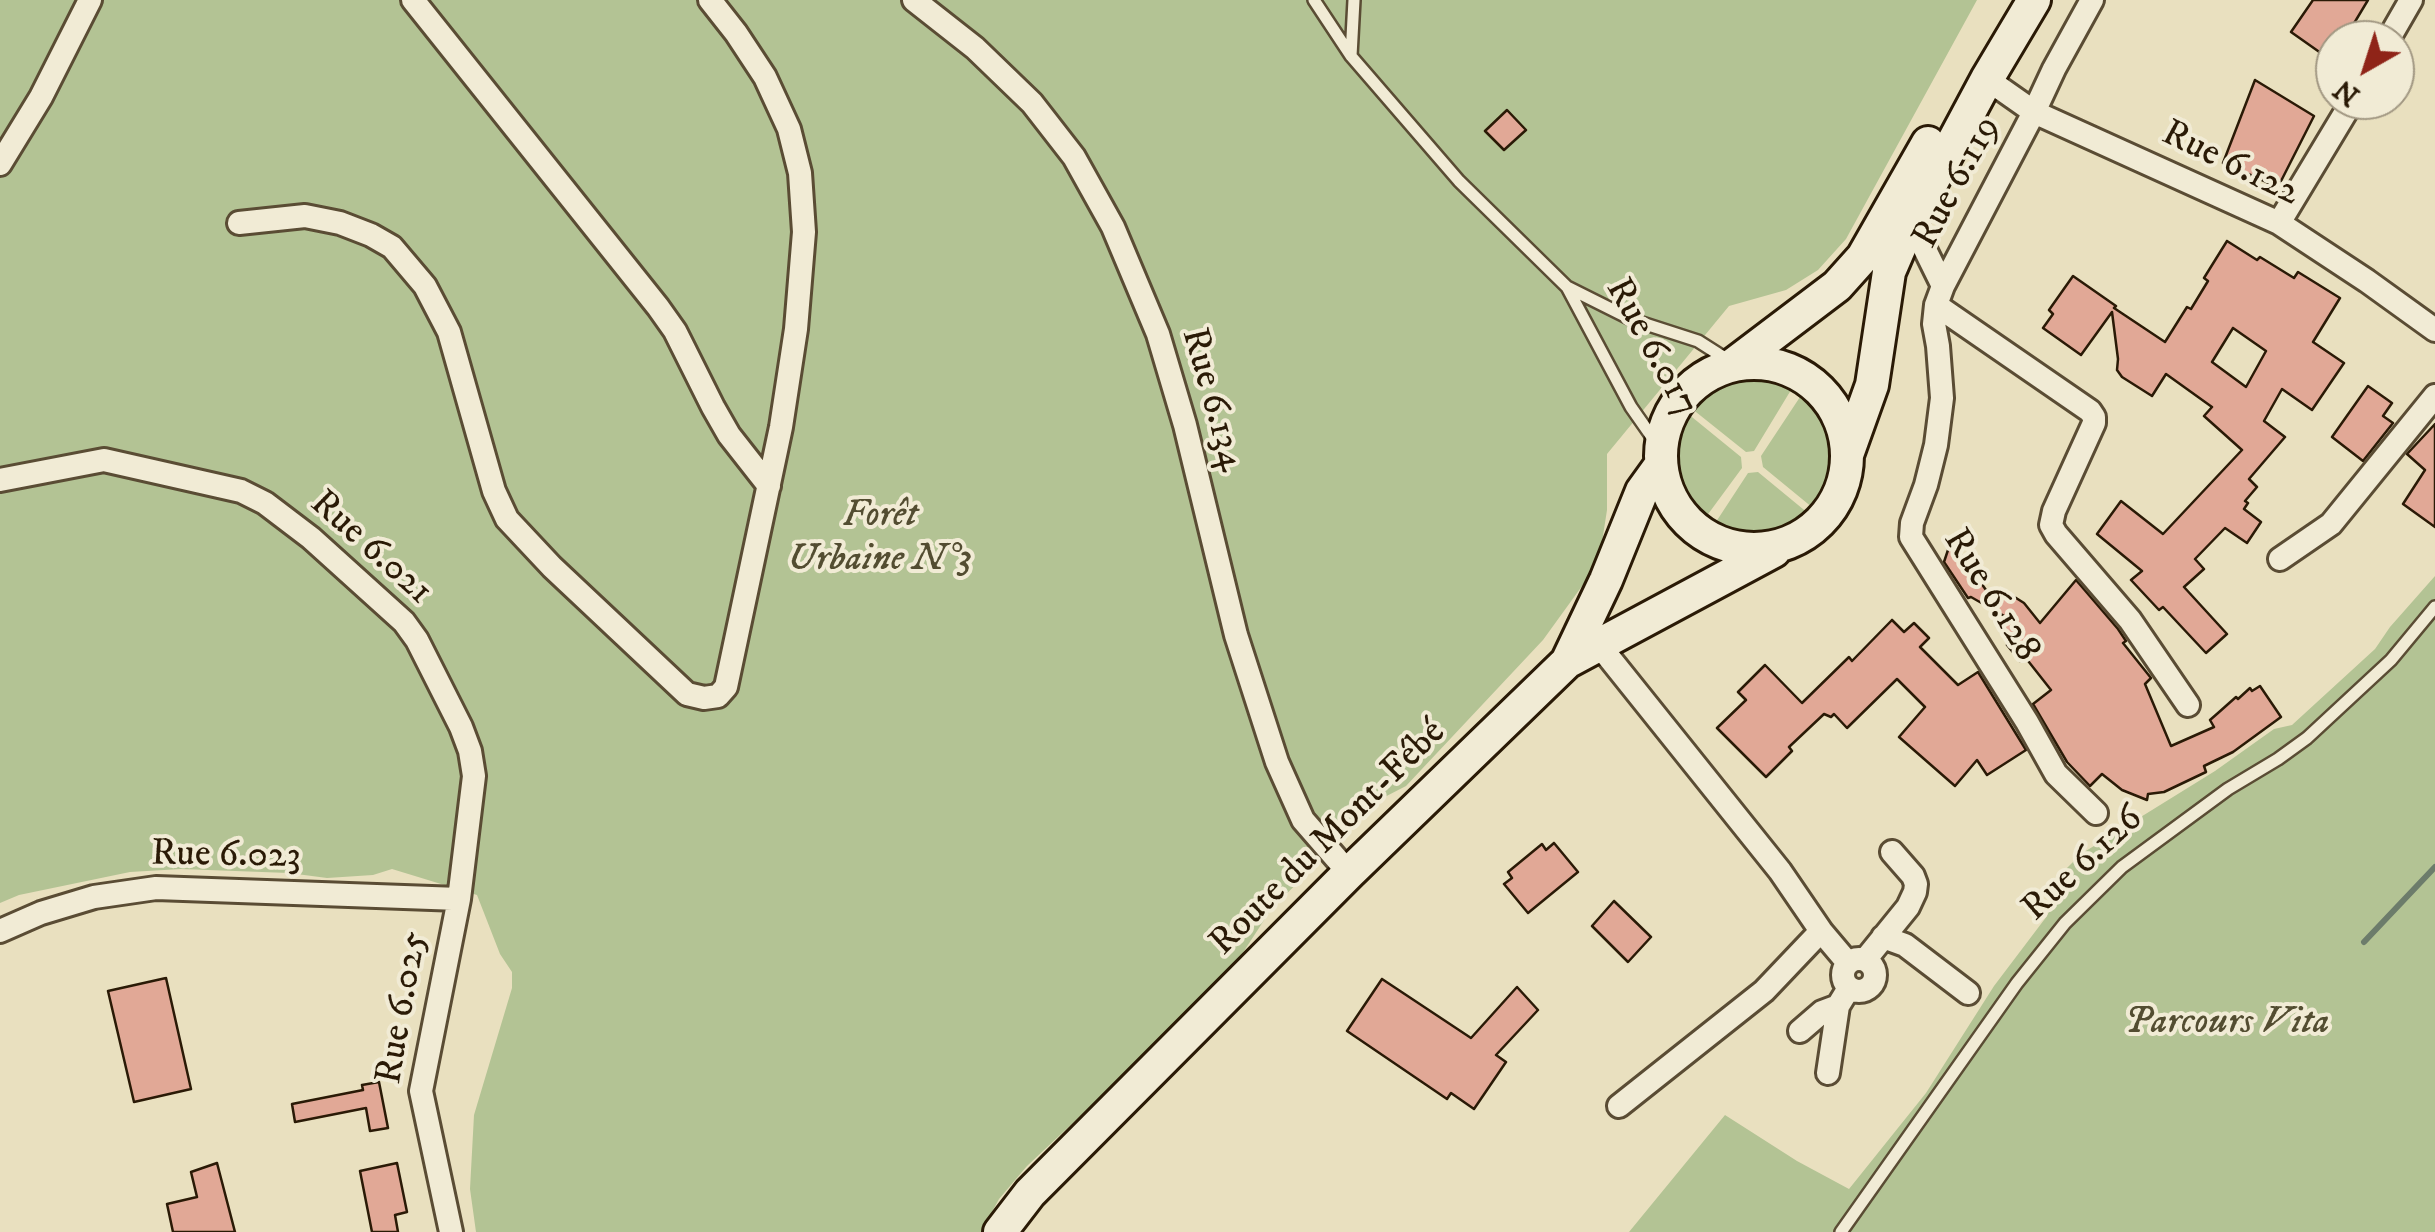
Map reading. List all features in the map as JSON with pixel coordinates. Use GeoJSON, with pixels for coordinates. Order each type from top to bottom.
{"type":"FeatureCollection","features":[{"type":"Feature","properties":{"kind":"street"},"geometry":{"type":"LineString","coordinates":[[0,164],[41,97],[90,0]]}},
{"type":"Feature","properties":{"kind":"street"},"geometry":{"type":"LineString","coordinates":[[414,0],[658,307],[712,408],[769,486]]}},
{"type":"Feature","properties":{"kind":"street"},"geometry":{"type":"LineString","coordinates":[[239,223],[305,216],[340,222],[392,247],[425,286],[449,332],[494,491],[507,519],[687,694],[718,696],[726,686],[782,427],[804,232],[800,173],[789,130],[764,76],[710,0]]}},
{"type":"Feature","properties":{"kind":"street","name":"Rue 6.134"},"geometry":{"type":"LineString","coordinates":[[914,0],[976,48],[1032,103],[1074,157],[1113,227],[1158,334],[1185,425],[1236,635],[1277,762],[1303,820],[1349,873]]}},
{"type":"Feature","properties":{"kind":"street"},"geometry":{"type":"LineString","coordinates":[[1734,364],[1837,286],[1864,257],[2009,0]]}},
{"type":"Feature","properties":{"kind":"street"},"geometry":{"type":"LineString","coordinates":[[1567,662],[1804,536],[1838,500],[1848,452],[1872,385],[1889,272],[1911,221],[1986,79],[2034,0]]}},
{"type":"Feature","properties":{"kind":"street","name":"Rue 6.119"},"geometry":{"type":"LineString","coordinates":[[1939,296],[2092,0]]}},
{"type":"Feature","properties":{"kind":"street","name":"Rue 6.122"},"geometry":{"type":"LineString","coordinates":[[1986,79],[2034,112],[2278,223],[2435,330]]}},
{"type":"Feature","properties":{"kind":"street"},"geometry":{"type":"LineString","coordinates":[[2278,223],[2341,120]]}},
{"type":"Feature","properties":{"kind":"street","name":"Rue 6.128"},"geometry":{"type":"LineString","coordinates":[[1911,221],[1939,296],[1934,324],[1942,398],[1936,445],[1911,538],[2056,774],[2096,813]]}},
{"type":"Feature","properties":{"kind":"street"},"geometry":{"type":"LineString","coordinates":[[1939,296],[2090,410],[2094,423],[2054,510],[2052,525],[2130,620],[2188,705]]}},
{"type":"Feature","properties":{"kind":"street","name":"Rue 6.017"},"geometry":{"type":"LineString","coordinates":[[1782,546],[1754,551],[1726,546],[1701,534],[1673,505],[1660,457],[1666,422],[1678,400],[1703,376],[1734,364],[1779,366],[1806,378],[1828,398],[1842,424],[1848,452]]}},
{"type":"Feature","properties":{"kind":"street"},"geometry":{"type":"LineString","coordinates":[[2280,560],[2331,524],[2435,396]]}},
{"type":"Feature","properties":{"kind":"street","name":"Route du Mont-Fébé"},"geometry":{"type":"LineString","coordinates":[[1000,1232],[1030,1193],[1349,873],[1567,662],[1660,457]]}},
{"type":"Feature","properties":{"kind":"street","name":"Rue 6.021"},"geometry":{"type":"LineString","coordinates":[[0,480],[104,460],[241,491],[264,502],[311,538],[404,622],[418,640],[470,751],[474,776],[458,906]]}},
{"type":"Feature","properties":{"kind":"street"},"geometry":{"type":"LineString","coordinates":[[1599,644],[1780,871],[1821,931],[1856,961]]}},
{"type":"Feature","properties":{"kind":"street"},"geometry":{"type":"LineString","coordinates":[[1828,1074],[1844,997],[1842,977],[1883,937],[1915,892],[1913,876],[1892,852]]}},
{"type":"Feature","properties":{"kind":"street","name":"Rue 6.023"},"geometry":{"type":"LineString","coordinates":[[0,931],[41,912],[94,897],[156,888],[458,906]]}},
{"type":"Feature","properties":{"kind":"street","name":"Rue 6.025"},"geometry":{"type":"LineString","coordinates":[[451,1232],[421,1091],[458,906]]}},
{"type":"Feature","properties":{"kind":"street"},"geometry":{"type":"LineString","coordinates":[[1619,1106],[1764,991],[1821,931]]}},
{"type":"Feature","properties":{"kind":"street"},"geometry":{"type":"LineString","coordinates":[[1883,937],[1905,946],[1968,993]]}},
{"type":"Feature","properties":{"kind":"street"},"geometry":{"type":"LineString","coordinates":[[1800,1031],[1844,997]]}},
{"type":"Feature","properties":{"kind":"lane"},"geometry":{"type":"LineString","coordinates":[[1314,0],[1351,56],[1459,181],[1567,287]]}},
{"type":"Feature","properties":{"kind":"lane"},"geometry":{"type":"LineString","coordinates":[[1351,56],[1354,0]]}},
{"type":"Feature","properties":{"kind":"lane","name":"Rue 6.017"},"geometry":{"type":"LineString","coordinates":[[1567,287],[1633,320],[1698,341],[1734,364]]}},
{"type":"Feature","properties":{"kind":"lane","name":"Rue 6.017"},"geometry":{"type":"LineString","coordinates":[[1567,287],[1660,457]]}},
{"type":"Feature","properties":{"kind":"lane","name":"Rue 6.126"},"geometry":{"type":"LineString","coordinates":[[1841,1232],[2017,983],[2065,923],[2122,867],[2228,789],[2307,738],[2391,660],[2435,608]]}},
{"type":"Feature","properties":{"kind":"green space","name":"Forêt Urbaine N°3"},"geometry":{"type":"Polygon","coordinates":[[[0,0],[1977,0],[1846,239],[1818,270],[1786,290],[1729,306],[1607,454],[1607,510],[1602,542],[1590,575],[1543,640],[1406,786],[1373,803],[1272,908],[1208,999],[1151,1056],[1108,1090],[1027,1166],[999,1199],[981,1232],[476,1232],[470,1189],[474,1115],[512,988],[512,972],[500,954],[477,895],[392,869],[373,875],[327,878],[181,869],[130,872],[19,895],[0,903],[0,0]]]}},
{"type":"Feature","properties":{"kind":"green space"},"geometry":{"type":"Polygon","coordinates":[[[1743,380],[1768,381],[1791,390],[1754,451],[1746,452],[1691,408],[1718,386],[1743,380]]]}},
{"type":"Feature","properties":{"kind":"green space"},"geometry":{"type":"Polygon","coordinates":[[[1800,397],[1811,405],[1824,426],[1831,450],[1830,475],[1813,508],[1763,467],[1761,456],[1800,397]]]}},
{"type":"Feature","properties":{"kind":"green space"},"geometry":{"type":"Polygon","coordinates":[[[1687,413],[1741,457],[1742,468],[1703,521],[1679,492],[1672,467],[1674,443],[1687,413]]]}},
{"type":"Feature","properties":{"kind":"green space"},"geometry":{"type":"Polygon","coordinates":[[[1758,472],[1809,514],[1806,518],[1785,532],[1761,538],[1736,537],[1712,528],[1748,473],[1758,472]]]}},
{"type":"Feature","properties":{"kind":"green space","name":"Parcours Vita"},"geometry":{"type":"Polygon","coordinates":[[[2435,576],[2435,1232],[1629,1232],[1725,1115],[1849,1189],[1926,1093],[1994,986],[2047,916],[2062,883],[2057,878],[2081,854],[2215,771],[2274,729],[2292,725],[2375,649],[2435,576]]]}},
{"type":"Feature","properties":{"kind":"building"},"geometry":{"type":"Polygon","coordinates":[[[2313,0],[2368,0],[2356,20],[2315,20],[2315,49],[2291,32],[2313,0]]]}},
{"type":"Feature","properties":{"kind":"building"},"geometry":{"type":"Polygon","coordinates":[[[2255,80],[2314,116],[2278,187],[2223,163],[2255,80]]]}},
{"type":"Feature","properties":{"kind":"building"},"geometry":{"type":"Polygon","coordinates":[[[1507,110],[1526,130],[1504,150],[1485,131],[1507,110]]]}},
{"type":"Feature","properties":{"kind":"building"},"geometry":{"type":"Polygon","coordinates":[[[2227,241],[2294,278],[2298,272],[2340,298],[2313,342],[2344,363],[2312,410],[2282,389],[2264,421],[2285,437],[2249,479],[2257,487],[2245,501],[2248,503],[2244,509],[2261,522],[2247,543],[2225,528],[2195,559],[2204,569],[2184,587],[2227,634],[2206,653],[2131,580],[2142,571],[2097,534],[2121,501],[2163,534],[2242,450],[2204,416],[2212,407],[2166,374],[2152,396],[2122,377],[2117,370],[2112,312],[2081,355],[2043,328],[2053,314],[2049,310],[2073,276],[2165,342],[2187,307],[2191,309],[2208,281],[2204,278],[2227,241]],[[2233,328],[2212,362],[2246,387],[2266,351],[2233,328]]]}},
{"type":"Feature","properties":{"kind":"building"},"geometry":{"type":"Polygon","coordinates":[[[2368,386],[2392,403],[2383,416],[2393,423],[2363,461],[2332,437],[2368,386]]]}},
{"type":"Feature","properties":{"kind":"building"},"geometry":{"type":"Polygon","coordinates":[[[2435,424],[2435,527],[2403,504],[2425,470],[2407,454],[2435,424]]]}},
{"type":"Feature","properties":{"kind":"building"},"geometry":{"type":"Polygon","coordinates":[[[1951,541],[1996,604],[2005,591],[2024,603],[2040,623],[2076,580],[2118,629],[2126,641],[2123,643],[2151,678],[2145,684],[2171,746],[2214,727],[2210,720],[2250,688],[2252,691],[2260,686],[2281,717],[2233,752],[2204,766],[2206,772],[2164,792],[2148,794],[2147,800],[2122,790],[2102,774],[2090,786],[2067,762],[2033,704],[2051,690],[2025,657],[2020,661],[2007,645],[2012,641],[1998,623],[2006,617],[1968,598],[1944,562],[1951,541]]]}},
{"type":"Feature","properties":{"kind":"building"},"geometry":{"type":"Polygon","coordinates":[[[1892,620],[1904,632],[1914,623],[1929,638],[1920,647],[1958,685],[1978,672],[2026,750],[1987,775],[1977,760],[1955,786],[1899,737],[1925,707],[1897,679],[1847,728],[1834,714],[1824,714],[1789,747],[1792,751],[1766,777],[1717,728],[1746,700],[1738,692],[1765,665],[1802,703],[1849,657],[1852,661],[1892,620]]]}},
{"type":"Feature","properties":{"kind":"building"},"geometry":{"type":"Polygon","coordinates":[[[1554,843],[1578,872],[1528,913],[1504,884],[1512,878],[1508,872],[1542,844],[1546,850],[1554,843]]]}},
{"type":"Feature","properties":{"kind":"building"},"geometry":{"type":"Polygon","coordinates":[[[1614,901],[1651,937],[1628,962],[1592,926],[1614,901]]]}},
{"type":"Feature","properties":{"kind":"building"},"geometry":{"type":"Polygon","coordinates":[[[166,978],[191,1089],[134,1102],[108,991],[166,978]]]}},
{"type":"Feature","properties":{"kind":"building"},"geometry":{"type":"Polygon","coordinates":[[[1382,979],[1471,1038],[1517,987],[1538,1010],[1496,1055],[1506,1062],[1474,1109],[1451,1093],[1447,1099],[1347,1031],[1382,979]]]}},
{"type":"Feature","properties":{"kind":"building"},"geometry":{"type":"Polygon","coordinates":[[[379,1082],[388,1128],[370,1131],[366,1108],[295,1122],[292,1104],[363,1090],[362,1085],[379,1082]]]}},
{"type":"Feature","properties":{"kind":"building"},"geometry":{"type":"Polygon","coordinates":[[[217,1163],[235,1232],[173,1232],[167,1204],[197,1197],[191,1172],[217,1163]]]}},
{"type":"Feature","properties":{"kind":"building"},"geometry":{"type":"Polygon","coordinates":[[[397,1163],[407,1212],[395,1215],[398,1232],[372,1232],[360,1171],[397,1163]]]}},
{"type":"Feature","properties":{"kind":"waterway"},"geometry":{"type":"LineString","coordinates":[[2364,942],[2435,867]]}}]}
